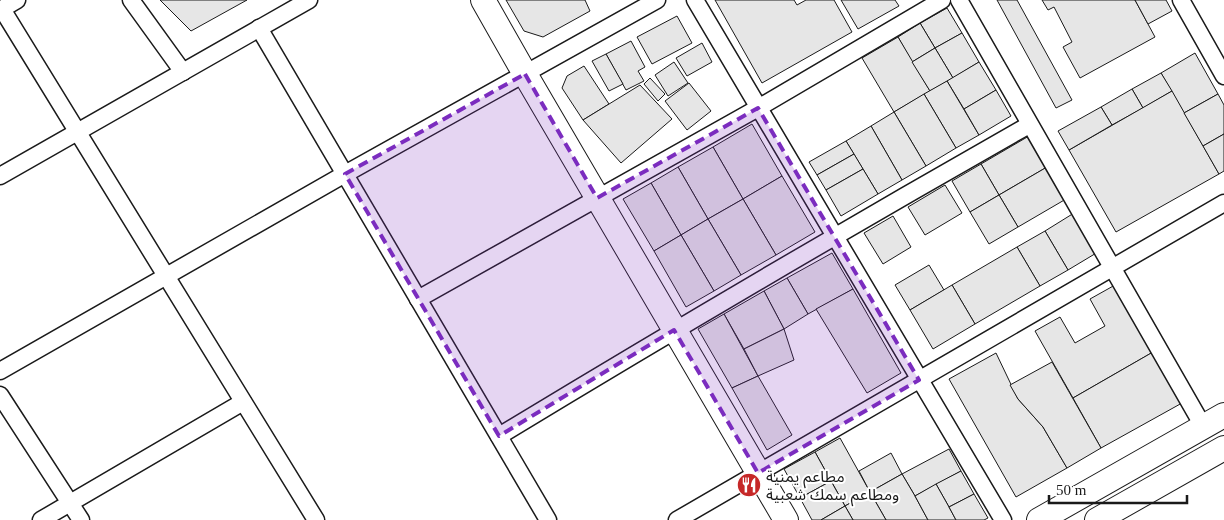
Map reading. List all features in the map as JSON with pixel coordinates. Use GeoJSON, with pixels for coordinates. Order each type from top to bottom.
{"type":"FeatureCollection","features":[{"type":"Feature","properties":{"kind":"street"},"geometry":{"type":"LineString","coordinates":[[17,0],[1,9],[316,520]]}},
{"type":"Feature","properties":{"kind":"street"},"geometry":{"type":"LineString","coordinates":[[131,0],[184,72]]}},
{"type":"Feature","properties":{"kind":"street"},"geometry":{"type":"LineString","coordinates":[[0,176],[309,0]]}},
{"type":"Feature","properties":{"kind":"street"},"geometry":{"type":"LineString","coordinates":[[484,0],[597,198],[786,520]]}},
{"type":"Feature","properties":{"kind":"street"},"geometry":{"type":"LineString","coordinates":[[0,372],[167,278],[345,174],[657,0]]}},
{"type":"Feature","properties":{"kind":"street"},"geometry":{"type":"LineString","coordinates":[[695,0],[1003,520]]}},
{"type":"Feature","properties":{"kind":"street"},"geometry":{"type":"LineString","coordinates":[[418,299],[758,108],[942,0]]}},
{"type":"Feature","properties":{"kind":"street"},"geometry":{"type":"LineString","coordinates":[[959,0],[1204,426]]}},
{"type":"Feature","properties":{"kind":"street"},"geometry":{"type":"LineString","coordinates":[[1181,0],[1224,76]]}},
{"type":"Feature","properties":{"kind":"street"},"geometry":{"type":"LineString","coordinates":[[259,28],[548,520]]}},
{"type":"Feature","properties":{"kind":"street"},"geometry":{"type":"LineString","coordinates":[[499,436],[835,235],[1030,124]]}},
{"type":"Feature","properties":{"kind":"street"},"geometry":{"type":"LineString","coordinates":[[676,520],[1224,204]]}},
{"type":"Feature","properties":{"kind":"street"},"geometry":{"type":"LineString","coordinates":[[0,395],[81,520]]}},
{"type":"Feature","properties":{"kind":"street"},"geometry":{"type":"LineString","coordinates":[[41,520],[243,402]]}},
{"type":"Feature","properties":{"kind":"street"},"geometry":{"type":"LineString","coordinates":[[1039,520],[1224,415]]}},
{"type":"Feature","properties":{"kind":"street"},"geometry":{"type":"LineString","coordinates":[[1097,520],[1222,452]]}},
{"type":"Feature","properties":{"kind":"highlighted area"},"geometry":{"type":"Polygon","coordinates":[[[525,74],[597,198],[758,108],[919,380],[758,473],[674,330],[499,436],[345,174],[525,74]]]}},
{"type":"Feature","properties":{"kind":"building"},"geometry":{"type":"Polygon","coordinates":[[[160,0],[247,0],[191,31],[160,0]]]}},
{"type":"Feature","properties":{"kind":"building"},"geometry":{"type":"Polygon","coordinates":[[[506,0],[585,0],[590,11],[543,37],[524,31],[506,0]]]}},
{"type":"Feature","properties":{"kind":"building"},"geometry":{"type":"Polygon","coordinates":[[[715,0],[794,0],[797,5],[806,0],[834,0],[852,32],[762,83],[715,0]]]}},
{"type":"Feature","properties":{"kind":"building"},"geometry":{"type":"Polygon","coordinates":[[[841,0],[895,0],[899,6],[858,29],[841,0]]]}},
{"type":"Feature","properties":{"kind":"building"},"geometry":{"type":"Polygon","coordinates":[[[997,0],[1017,0],[1072,100],[1056,108],[997,0]]]}},
{"type":"Feature","properties":{"kind":"building"},"geometry":{"type":"Polygon","coordinates":[[[1042,0],[1135,0],[1155,37],[1080,78],[1063,47],[1072,42],[1054,7],[1048,10],[1042,0]]]}},
{"type":"Feature","properties":{"kind":"building"},"geometry":{"type":"Polygon","coordinates":[[[1135,0],[1166,0],[1172,11],[1148,24],[1135,0]]]}},
{"type":"Feature","properties":{"kind":"building"},"geometry":{"type":"Polygon","coordinates":[[[947,8],[962,33],[935,48],[920,23],[947,8]]]}},
{"type":"Feature","properties":{"kind":"building"},"geometry":{"type":"Polygon","coordinates":[[[677,16],[692,43],[652,64],[637,37],[677,16]]]}},
{"type":"Feature","properties":{"kind":"building"},"geometry":{"type":"Polygon","coordinates":[[[920,23],[935,48],[912,62],[898,37],[920,23]]]}},
{"type":"Feature","properties":{"kind":"building"},"geometry":{"type":"Polygon","coordinates":[[[962,33],[979,62],[953,78],[935,48],[962,33]]]}},
{"type":"Feature","properties":{"kind":"building"},"geometry":{"type":"Polygon","coordinates":[[[898,37],[930,91],[894,112],[862,58],[898,37]]]}},
{"type":"Feature","properties":{"kind":"building"},"geometry":{"type":"Polygon","coordinates":[[[631,41],[645,67],[638,71],[644,81],[626,90],[606,54],[631,41]]]}},
{"type":"Feature","properties":{"kind":"building"},"geometry":{"type":"Polygon","coordinates":[[[702,43],[712,62],[687,76],[676,58],[702,43]]]}},
{"type":"Feature","properties":{"kind":"building"},"geometry":{"type":"Polygon","coordinates":[[[935,48],[953,78],[930,91],[912,62],[935,48]]]}},
{"type":"Feature","properties":{"kind":"building"},"geometry":{"type":"Polygon","coordinates":[[[1195,53],[1218,94],[1184,113],[1161,73],[1195,53]]]}},
{"type":"Feature","properties":{"kind":"building"},"geometry":{"type":"Polygon","coordinates":[[[606,54],[623,84],[609,91],[592,61],[606,54]]]}},
{"type":"Feature","properties":{"kind":"building"},"geometry":{"type":"Polygon","coordinates":[[[674,62],[688,83],[668,96],[655,75],[674,62]]]}},
{"type":"Feature","properties":{"kind":"building"},"geometry":{"type":"Polygon","coordinates":[[[979,62],[996,90],[964,109],[947,81],[979,62]]]}},
{"type":"Feature","properties":{"kind":"building"},"geometry":{"type":"Polygon","coordinates":[[[584,66],[609,104],[583,120],[562,88],[567,76],[584,66]]]}},
{"type":"Feature","properties":{"kind":"building"},"geometry":{"type":"Polygon","coordinates":[[[1161,73],[1172,91],[1143,108],[1132,89],[1161,73]]]}},
{"type":"Feature","properties":{"kind":"building"},"geometry":{"type":"Polygon","coordinates":[[[650,78],[665,94],[658,101],[644,84],[650,78]]]}},
{"type":"Feature","properties":{"kind":"building"},"geometry":{"type":"Polygon","coordinates":[[[947,81],[979,135],[956,148],[924,94],[947,81]]]}},
{"type":"Feature","properties":{"kind":"building"},"geometry":{"type":"Polygon","coordinates":[[[689,83],[711,111],[687,130],[665,101],[689,83]]]}},
{"type":"Feature","properties":{"kind":"building"},"geometry":{"type":"Polygon","coordinates":[[[640,85],[672,119],[621,163],[583,120],[640,85]]]}},
{"type":"Feature","properties":{"kind":"building"},"geometry":{"type":"Polygon","coordinates":[[[1132,89],[1143,108],[1112,125],[1101,107],[1132,89]]]}},
{"type":"Feature","properties":{"kind":"building"},"geometry":{"type":"Polygon","coordinates":[[[996,90],[1011,116],[979,135],[964,109],[996,90]]]}},
{"type":"Feature","properties":{"kind":"building"},"geometry":{"type":"Polygon","coordinates":[[[1172,91],[1219,174],[1116,232],[1069,150],[1172,91]]]}},
{"type":"Feature","properties":{"kind":"building"},"geometry":{"type":"Polygon","coordinates":[[[924,94],[956,148],[926,166],[894,112],[924,94]]]}},
{"type":"Feature","properties":{"kind":"building"},"geometry":{"type":"Polygon","coordinates":[[[1218,94],[1224,105],[1224,134],[1203,146],[1184,113],[1218,94]]]}},
{"type":"Feature","properties":{"kind":"building"},"geometry":{"type":"Polygon","coordinates":[[[1101,107],[1112,125],[1069,150],[1058,131],[1101,107]]]}},
{"type":"Feature","properties":{"kind":"building"},"geometry":{"type":"Polygon","coordinates":[[[894,112],[926,166],[902,180],[871,126],[894,112]]]}},
{"type":"Feature","properties":{"kind":"building"},"geometry":{"type":"Polygon","coordinates":[[[752,124],[782,176],[743,199],[713,147],[752,124]]]}},
{"type":"Feature","properties":{"kind":"building"},"geometry":{"type":"Polygon","coordinates":[[[871,126],[902,180],[878,194],[846,141],[871,126]]]}},
{"type":"Feature","properties":{"kind":"building"},"geometry":{"type":"Polygon","coordinates":[[[1224,134],[1224,171],[1219,174],[1203,146],[1224,134]]]}},
{"type":"Feature","properties":{"kind":"building"},"geometry":{"type":"Polygon","coordinates":[[[1029,136],[1047,167],[999,195],[981,164],[1029,136]]]}},
{"type":"Feature","properties":{"kind":"building"},"geometry":{"type":"Polygon","coordinates":[[[846,141],[854,154],[817,175],[809,162],[846,141]]]}},
{"type":"Feature","properties":{"kind":"building"},"geometry":{"type":"Polygon","coordinates":[[[713,147],[743,199],[708,219],[678,167],[713,147]]]}},
{"type":"Feature","properties":{"kind":"building"},"geometry":{"type":"Polygon","coordinates":[[[854,154],[863,169],[826,190],[817,175],[854,154]]]}},
{"type":"Feature","properties":{"kind":"building"},"geometry":{"type":"Polygon","coordinates":[[[981,164],[999,195],[970,212],[952,181],[981,164]]]}},
{"type":"Feature","properties":{"kind":"building"},"geometry":{"type":"Polygon","coordinates":[[[678,167],[708,219],[681,235],[651,183],[678,167]]]}},
{"type":"Feature","properties":{"kind":"building"},"geometry":{"type":"Polygon","coordinates":[[[1047,167],[1066,199],[1018,227],[999,195],[1047,167]]]}},
{"type":"Feature","properties":{"kind":"building"},"geometry":{"type":"Polygon","coordinates":[[[863,169],[878,194],[841,216],[826,190],[863,169]]]}},
{"type":"Feature","properties":{"kind":"building"},"geometry":{"type":"Polygon","coordinates":[[[782,176],[815,232],[776,255],[743,199],[782,176]]]}},
{"type":"Feature","properties":{"kind":"building"},"geometry":{"type":"Polygon","coordinates":[[[651,183],[681,235],[654,251],[623,199],[651,183]]]}},
{"type":"Feature","properties":{"kind":"building"},"geometry":{"type":"Polygon","coordinates":[[[945,185],[962,213],[925,235],[908,207],[945,185]]]}},
{"type":"Feature","properties":{"kind":"building"},"geometry":{"type":"Polygon","coordinates":[[[999,195],[1018,227],[989,244],[970,212],[999,195]]]}},
{"type":"Feature","properties":{"kind":"building"},"geometry":{"type":"Polygon","coordinates":[[[743,199],[776,255],[741,275],[708,219],[743,199]]]}},
{"type":"Feature","properties":{"kind":"building"},"geometry":{"type":"Polygon","coordinates":[[[1074,213],[1098,252],[1068,270],[1045,231],[1074,213]]]}},
{"type":"Feature","properties":{"kind":"building"},"geometry":{"type":"Polygon","coordinates":[[[893,216],[911,247],[883,264],[864,233],[893,216]]]}},
{"type":"Feature","properties":{"kind":"building"},"geometry":{"type":"Polygon","coordinates":[[[708,219],[741,275],[714,291],[681,235],[708,219]]]}},
{"type":"Feature","properties":{"kind":"building"},"geometry":{"type":"Polygon","coordinates":[[[1045,231],[1068,270],[1040,286],[1017,247],[1045,231]]]}},
{"type":"Feature","properties":{"kind":"building"},"geometry":{"type":"Polygon","coordinates":[[[681,235],[714,291],[686,307],[654,251],[681,235]]]}},
{"type":"Feature","properties":{"kind":"building"},"geometry":{"type":"Polygon","coordinates":[[[1017,247],[1040,286],[975,324],[952,285],[1017,247]]]}},
{"type":"Feature","properties":{"kind":"building"},"geometry":{"type":"Polygon","coordinates":[[[832,253],[853,289],[808,314],[787,278],[832,253]]]}},
{"type":"Feature","properties":{"kind":"building"},"geometry":{"type":"Polygon","coordinates":[[[929,265],[944,290],[910,310],[895,285],[929,265]]]}},
{"type":"Feature","properties":{"kind":"building"},"geometry":{"type":"Polygon","coordinates":[[[787,278],[808,314],[784,329],[764,291],[787,278]]]}},
{"type":"Feature","properties":{"kind":"building"},"geometry":{"type":"Polygon","coordinates":[[[952,285],[975,324],[933,349],[910,310],[952,285]]]}},
{"type":"Feature","properties":{"kind":"building"},"geometry":{"type":"Polygon","coordinates":[[[1115,285],[1153,352],[1073,398],[1035,331],[1060,317],[1075,343],[1105,326],[1090,299],[1115,285]]]}},
{"type":"Feature","properties":{"kind":"building"},"geometry":{"type":"Polygon","coordinates":[[[853,289],[901,373],[867,393],[816,309],[853,289]]]}},
{"type":"Feature","properties":{"kind":"building"},"geometry":{"type":"Polygon","coordinates":[[[764,291],[784,329],[744,349],[724,314],[764,291]]]}},
{"type":"Feature","properties":{"kind":"building"},"geometry":{"type":"Polygon","coordinates":[[[724,314],[758,376],[732,388],[698,329],[724,314]]]}},
{"type":"Feature","properties":{"kind":"building"},"geometry":{"type":"Polygon","coordinates":[[[784,329],[794,360],[758,376],[744,349],[784,329]]]}},
{"type":"Feature","properties":{"kind":"building"},"geometry":{"type":"Polygon","coordinates":[[[1153,352],[1182,403],[1101,448],[1073,398],[1153,352]]]}},
{"type":"Feature","properties":{"kind":"building"},"geometry":{"type":"Polygon","coordinates":[[[996,353],[1018,399],[1043,427],[1067,468],[1016,497],[949,379],[996,353]]]}},
{"type":"Feature","properties":{"kind":"building"},"geometry":{"type":"Polygon","coordinates":[[[1052,362],[1101,448],[1067,468],[1043,427],[1018,399],[1010,385],[1052,362]]]}},
{"type":"Feature","properties":{"kind":"building"},"geometry":{"type":"Polygon","coordinates":[[[758,376],[792,435],[767,450],[732,388],[758,376]]]}},
{"type":"Feature","properties":{"kind":"building"},"geometry":{"type":"Polygon","coordinates":[[[840,438],[870,492],[845,506],[815,452],[840,438]]]}},
{"type":"Feature","properties":{"kind":"building"},"geometry":{"type":"Polygon","coordinates":[[[949,449],[961,471],[915,496],[902,474],[949,449]]]}},
{"type":"Feature","properties":{"kind":"building"},"geometry":{"type":"Polygon","coordinates":[[[815,452],[831,481],[800,498],[784,469],[815,452]]]}},
{"type":"Feature","properties":{"kind":"building"},"geometry":{"type":"Polygon","coordinates":[[[891,453],[902,474],[870,492],[859,471],[891,453]]]}},
{"type":"Feature","properties":{"kind":"building"},"geometry":{"type":"Polygon","coordinates":[[[961,471],[974,494],[949,507],[936,484],[961,471]]]}},
{"type":"Feature","properties":{"kind":"building"},"geometry":{"type":"Polygon","coordinates":[[[902,474],[928,520],[886,520],[870,492],[902,474]]]}},
{"type":"Feature","properties":{"kind":"building"},"geometry":{"type":"Polygon","coordinates":[[[831,481],[845,506],[821,520],[812,520],[800,498],[831,481]]]}},
{"type":"Feature","properties":{"kind":"building"},"geometry":{"type":"Polygon","coordinates":[[[936,484],[956,520],[928,520],[915,496],[936,484]]]}},
{"type":"Feature","properties":{"kind":"building"},"geometry":{"type":"Polygon","coordinates":[[[870,492],[886,520],[853,520],[845,506],[870,492]]]}},
{"type":"Feature","properties":{"kind":"building"},"geometry":{"type":"Polygon","coordinates":[[[974,494],[988,518],[984,520],[956,520],[949,507],[974,494]]]}},
{"type":"Feature","properties":{"kind":"building"},"geometry":{"type":"Polygon","coordinates":[[[845,506],[853,520],[821,520],[845,506]]]}},
{"type":"Feature","properties":{"kind":"place","name":"مطاعم يمنية ومطاعم سمك شعبية"},"geometry":{"type":"Point","coordinates":[749,485]}}]}
